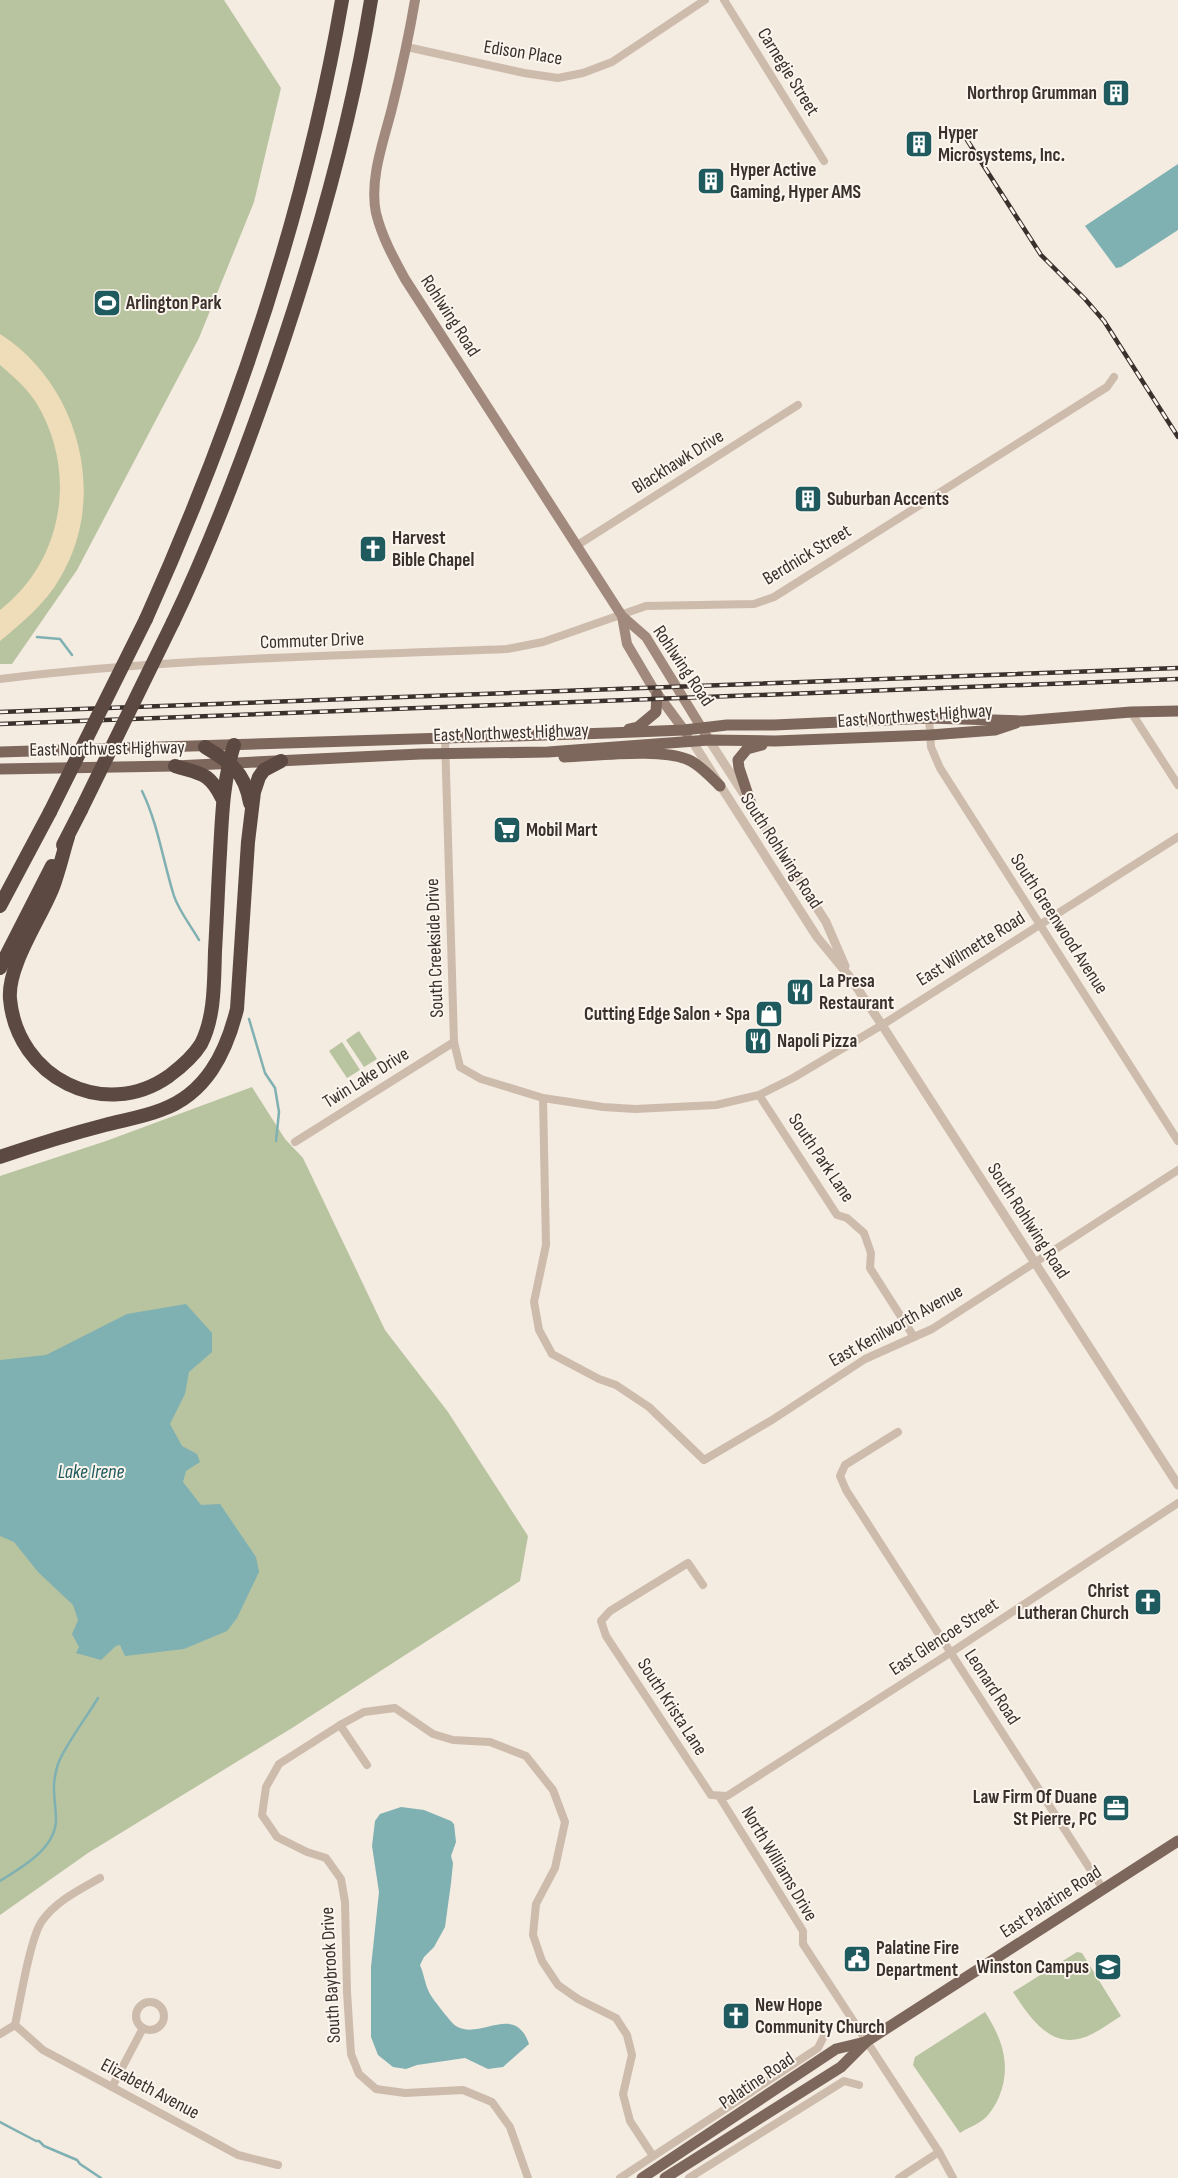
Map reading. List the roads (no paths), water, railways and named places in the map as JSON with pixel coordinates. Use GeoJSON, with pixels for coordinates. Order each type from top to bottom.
{"type":"FeatureCollection","features":[{"type":"Feature","properties":{"kind":"highway"},"geometry":{"type":"LineString","coordinates":[[0,893],[50,812],[146,619],[206,479],[277,277],[320,119],[342,0]]}},
{"type":"Feature","properties":{"kind":"highway"},"geometry":{"type":"LineString","coordinates":[[0,968],[68,837],[203,560],[259,411],[297,301],[343,141],[358,73],[370,0]]}},
{"type":"Feature","properties":{"kind":"highway"},"geometry":{"type":"LineString","coordinates":[[68,837],[52,888],[19,957],[9,996],[11,1012],[26,1049],[52,1076],[85,1091],[108,1094],[132,1093],[156,1085],[176,1071],[190,1058],[206,1032],[214,975],[222,798],[234,745]]}},
{"type":"Feature","properties":{"kind":"highway"},"geometry":{"type":"LineString","coordinates":[[205,746],[229,762],[244,782],[251,812]]}},
{"type":"Feature","properties":{"kind":"highway"},"geometry":{"type":"LineString","coordinates":[[0,1157],[56,1138],[163,1110],[180,1101],[197,1088],[213,1070],[231,1033],[237,1009],[254,792],[259,777],[264,770],[281,760]]}},
{"type":"Feature","properties":{"kind":"highway"},"geometry":{"type":"LineString","coordinates":[[175,766],[202,774],[214,782],[222,798]]}},
{"type":"Feature","properties":{"kind":"highway"},"geometry":{"type":"LineString","coordinates":[[0,906],[32,843]]}},
{"type":"Feature","properties":{"kind":"main road","name":"Rohlwing Road"},"geometry":{"type":"LineString","coordinates":[[415,0],[407,47],[376,178],[376,211],[386,243],[405,278],[576,546],[622,616],[646,637],[709,740]]}},
{"type":"Feature","properties":{"kind":"main road","name":"Rohlwing Road"},"geometry":{"type":"LineString","coordinates":[[622,616],[627,644],[657,694],[692,741]]}},
{"type":"Feature","properties":{"kind":"main road"},"geometry":{"type":"LineString","coordinates":[[609,733],[638,727],[647,722],[656,712],[657,694]]}},
{"type":"Feature","properties":{"kind":"main road","name":"East Northwest Highway"},"geometry":{"type":"LineString","coordinates":[[0,752],[609,733],[684,730],[727,725],[774,725],[929,718],[1022,721],[1131,712],[1178,711]]}},
{"type":"Feature","properties":{"kind":"main road","name":"East Northwest Highway"},"geometry":{"type":"LineString","coordinates":[[0,769],[175,766],[281,760],[548,752],[709,740],[775,741],[930,735],[995,730],[1022,721]]}},
{"type":"Feature","properties":{"kind":"main road"},"geometry":{"type":"LineString","coordinates":[[751,804],[738,760],[747,749],[775,741]]}},
{"type":"Feature","properties":{"kind":"main road"},"geometry":{"type":"LineString","coordinates":[[548,752],[563,757],[670,754],[701,767],[720,786]]}},
{"type":"Feature","properties":{"kind":"main road","name":"East Palatine Road"},"geometry":{"type":"LineString","coordinates":[[867,2041],[1178,1841]]}},
{"type":"Feature","properties":{"kind":"main road","name":"Palatine Road"},"geometry":{"type":"LineString","coordinates":[[642,2178],[836,2049],[867,2041]]}},
{"type":"Feature","properties":{"kind":"main road","name":"Palatine Road"},"geometry":{"type":"LineString","coordinates":[[665,2178],[841,2067],[867,2041]]}},
{"type":"Feature","properties":{"kind":"street","name":"Edison Place"},"geometry":{"type":"LineString","coordinates":[[407,47],[525,73],[558,78],[583,74],[612,62],[705,0]]}},
{"type":"Feature","properties":{"kind":"street","name":"Carnegie Street"},"geometry":{"type":"LineString","coordinates":[[724,0],[824,161]]}},
{"type":"Feature","properties":{"kind":"street","name":"Berdnick Street"},"geometry":{"type":"LineString","coordinates":[[622,616],[646,606],[754,604],[774,597],[1107,387],[1114,377]]}},
{"type":"Feature","properties":{"kind":"street","name":"Blackhawk Drive"},"geometry":{"type":"LineString","coordinates":[[576,546],[798,405]]}},
{"type":"Feature","properties":{"kind":"street","name":"Commuter Drive"},"geometry":{"type":"LineString","coordinates":[[0,679],[52,672],[187,662],[507,649],[543,642],[622,616]]}},
{"type":"Feature","properties":{"kind":"street"},"geometry":{"type":"LineString","coordinates":[[1131,712],[1178,785]]}},
{"type":"Feature","properties":{"kind":"street","name":"South Greenwood Avenue"},"geometry":{"type":"LineString","coordinates":[[929,718],[931,747],[940,768],[1178,1141]]}},
{"type":"Feature","properties":{"kind":"street","name":"South Creekside Drive"},"geometry":{"type":"LineString","coordinates":[[445,738],[454,1042],[460,1068],[481,1079],[543,1098]]}},
{"type":"Feature","properties":{"kind":"street","name":"South Rohlwing Road"},"geometry":{"type":"LineString","coordinates":[[709,740],[826,922],[849,976]]}},
{"type":"Feature","properties":{"kind":"street","name":"South Rohlwing Road"},"geometry":{"type":"LineString","coordinates":[[692,741],[817,937],[849,976],[882,1025],[1178,1485]]}},
{"type":"Feature","properties":{"kind":"street","name":"East Wilmette Road"},"geometry":{"type":"LineString","coordinates":[[543,1098],[603,1107],[635,1109],[716,1105],[759,1094],[793,1078],[882,1025],[1178,837]]}},
{"type":"Feature","properties":{"kind":"street","name":"Twin Lake Drive"},"geometry":{"type":"LineString","coordinates":[[295,1142],[454,1042]]}},
{"type":"Feature","properties":{"kind":"street","name":"South Park Lane"},"geometry":{"type":"LineString","coordinates":[[759,1094],[837,1215],[847,1218],[864,1232],[871,1253],[870,1268],[914,1337]]}},
{"type":"Feature","properties":{"kind":"street","name":"East Kenilworth Avenue"},"geometry":{"type":"LineString","coordinates":[[543,1098],[546,1245],[534,1302],[539,1330],[552,1354],[599,1379],[616,1385],[649,1407],[666,1421],[704,1460],[772,1420],[865,1358],[932,1329],[1178,1170]]}},
{"type":"Feature","properties":{"kind":"street","name":"Leonard Road"},"geometry":{"type":"LineString","coordinates":[[898,1432],[845,1465],[840,1476],[846,1490],[1103,1889]]}},
{"type":"Feature","properties":{"kind":"street","name":"East Glencoe Street"},"geometry":{"type":"LineString","coordinates":[[719,1796],[727,1796],[950,1653],[1178,1503]]}},
{"type":"Feature","properties":{"kind":"street","name":"South Krista Lane"},"geometry":{"type":"LineString","coordinates":[[703,1586],[688,1563],[610,1611],[601,1621],[606,1636],[711,1795],[719,1796]]}},
{"type":"Feature","properties":{"kind":"street","name":"South Baybrook Drive"},"geometry":{"type":"LineString","coordinates":[[528,2178],[510,2127],[492,2102],[463,2090],[406,2093],[376,2090],[359,2074],[351,2054],[346,1992],[345,1902],[340,1879],[326,1858],[308,1852],[277,1837],[262,1814],[266,1787],[279,1764],[364,1712],[395,1708],[433,1734],[453,1740],[490,1742],[526,1756],[553,1790],[565,1822],[555,1868],[536,1904],[533,1935],[542,1961],[558,1985],[578,1999],[616,2018],[627,2035],[632,2055],[623,2094],[630,2121],[653,2156]]}},
{"type":"Feature","properties":{"kind":"street"},"geometry":{"type":"LineString","coordinates":[[340,1725],[367,1765]]}},
{"type":"Feature","properties":{"kind":"street","name":"North Williams Drive"},"geometry":{"type":"LineString","coordinates":[[719,1796],[803,1931],[803,1944],[939,2152],[953,2178]]}},
{"type":"Feature","properties":{"kind":"street"},"geometry":{"type":"LineString","coordinates":[[0,2034],[15,2025],[33,1946],[41,1922],[61,1901],[100,1878]]}},
{"type":"Feature","properties":{"kind":"street","name":"Elizabeth Avenue"},"geometry":{"type":"LineString","coordinates":[[15,2025],[43,2050],[238,2155],[278,2165]]}},
{"type":"Feature","properties":{"kind":"street"},"geometry":{"type":"LineString","coordinates":[[112,2087],[143,2028]]}},
{"type":"Feature","properties":{"kind":"street","name":"Palatine Road"},"geometry":{"type":"LineString","coordinates":[[620,2178],[818,2048],[826,2034]]}},
{"type":"Feature","properties":{"kind":"street"},"geometry":{"type":"LineString","coordinates":[[689,2178],[844,2081],[859,2085]]}},
{"type":"Feature","properties":{"kind":"street"},"geometry":{"type":"LineString","coordinates":[[899,2178],[939,2152]]}},
{"type":"Feature","properties":{"kind":"water"},"geometry":{"type":"Polygon","coordinates":[[[1178,164],[1178,230],[1121,267],[1116,268],[1085,226],[1178,164]]]}},
{"type":"Feature","properties":{"kind":"water","name":"Lake Irene"},"geometry":{"type":"Polygon","coordinates":[[[186,1304],[212,1333],[212,1352],[189,1372],[185,1394],[170,1424],[182,1446],[197,1454],[200,1462],[186,1471],[183,1482],[201,1505],[220,1504],[256,1557],[259,1572],[237,1618],[227,1631],[184,1649],[125,1656],[120,1645],[116,1646],[101,1660],[76,1653],[79,1647],[72,1634],[78,1620],[73,1605],[38,1572],[14,1542],[0,1536],[0,1360],[46,1355],[127,1314],[186,1304]]]}},
{"type":"Feature","properties":{"kind":"water"},"geometry":{"type":"Polygon","coordinates":[[[401,1807],[424,1810],[454,1824],[456,1842],[451,1856],[453,1863],[445,1927],[434,1947],[424,1957],[420,1965],[430,1994],[456,2026],[465,2029],[476,2029],[506,2024],[515,2026],[523,2032],[529,2044],[503,2067],[488,2069],[465,2058],[417,2065],[406,2069],[393,2067],[378,2055],[371,2037],[371,1967],[379,1892],[372,1846],[375,1821],[380,1814],[401,1807]]]}},
{"type":"Feature","properties":{"kind":"waterway"},"geometry":{"type":"LineString","coordinates":[[37,637],[60,639],[72,655]]}},
{"type":"Feature","properties":{"kind":"waterway"},"geometry":{"type":"LineString","coordinates":[[142,791],[156,829],[176,902],[199,940]]}},
{"type":"Feature","properties":{"kind":"waterway"},"geometry":{"type":"LineString","coordinates":[[249,1019],[265,1073],[275,1088],[279,1112],[276,1141]]}},
{"type":"Feature","properties":{"kind":"waterway"},"geometry":{"type":"LineString","coordinates":[[0,1881],[28,1863],[51,1839],[55,1829],[54,1785],[58,1764],[98,1698]]}},
{"type":"Feature","properties":{"kind":"waterway"},"geometry":{"type":"LineString","coordinates":[[0,2122],[39,2141],[44,2146],[77,2160],[101,2178]]}},
{"type":"Feature","properties":{"kind":"railway"},"geometry":{"type":"LineString","coordinates":[[967,140],[1041,255],[1104,321],[1178,437]]}},
{"type":"Feature","properties":{"kind":"railway"},"geometry":{"type":"LineString","coordinates":[[0,712],[1178,668]]}},
{"type":"Feature","properties":{"kind":"railway"},"geometry":{"type":"LineString","coordinates":[[0,724],[1178,679]]}},
{"type":"Feature","properties":{"kind":"place","name":"Northrop Grumman"},"geometry":{"type":"Point","coordinates":[1116,93]}},
{"type":"Feature","properties":{"kind":"place","name":"Hyper Microsystems, Inc."},"geometry":{"type":"Point","coordinates":[919,144]}},
{"type":"Feature","properties":{"kind":"place","name":"Hyper Active Gaming, Hyper AMS"},"geometry":{"type":"Point","coordinates":[711,181]}},
{"type":"Feature","properties":{"kind":"place","name":"Arlington Park"},"geometry":{"type":"Point","coordinates":[107,303]}},
{"type":"Feature","properties":{"kind":"place","name":"Suburban Accents"},"geometry":{"type":"Point","coordinates":[808,499]}},
{"type":"Feature","properties":{"kind":"place","name":"Harvest Bible Chapel"},"geometry":{"type":"Point","coordinates":[373,549]}},
{"type":"Feature","properties":{"kind":"place","name":"Mobil Mart"},"geometry":{"type":"Point","coordinates":[507,830]}},
{"type":"Feature","properties":{"kind":"place","name":"La Presa Restaurant"},"geometry":{"type":"Point","coordinates":[800,992]}},
{"type":"Feature","properties":{"kind":"place","name":"Cutting Edge Salon + Spa"},"geometry":{"type":"Point","coordinates":[769,1014]}},
{"type":"Feature","properties":{"kind":"place","name":"Napoli Pizza"},"geometry":{"type":"Point","coordinates":[758,1041]}},
{"type":"Feature","properties":{"kind":"place","name":"Christ Lutheran Church"},"geometry":{"type":"Point","coordinates":[1148,1602]}},
{"type":"Feature","properties":{"kind":"place","name":"Law Firm Of Duane St Pierre, PC"},"geometry":{"type":"Point","coordinates":[1116,1808]}},
{"type":"Feature","properties":{"kind":"place","name":"Palatine Fire Department"},"geometry":{"type":"Point","coordinates":[857,1959]}},
{"type":"Feature","properties":{"kind":"place","name":"Winston Campus"},"geometry":{"type":"Point","coordinates":[1108,1967]}},
{"type":"Feature","properties":{"kind":"place","name":"New Hope Community Church"},"geometry":{"type":"Point","coordinates":[736,2016]}}]}
